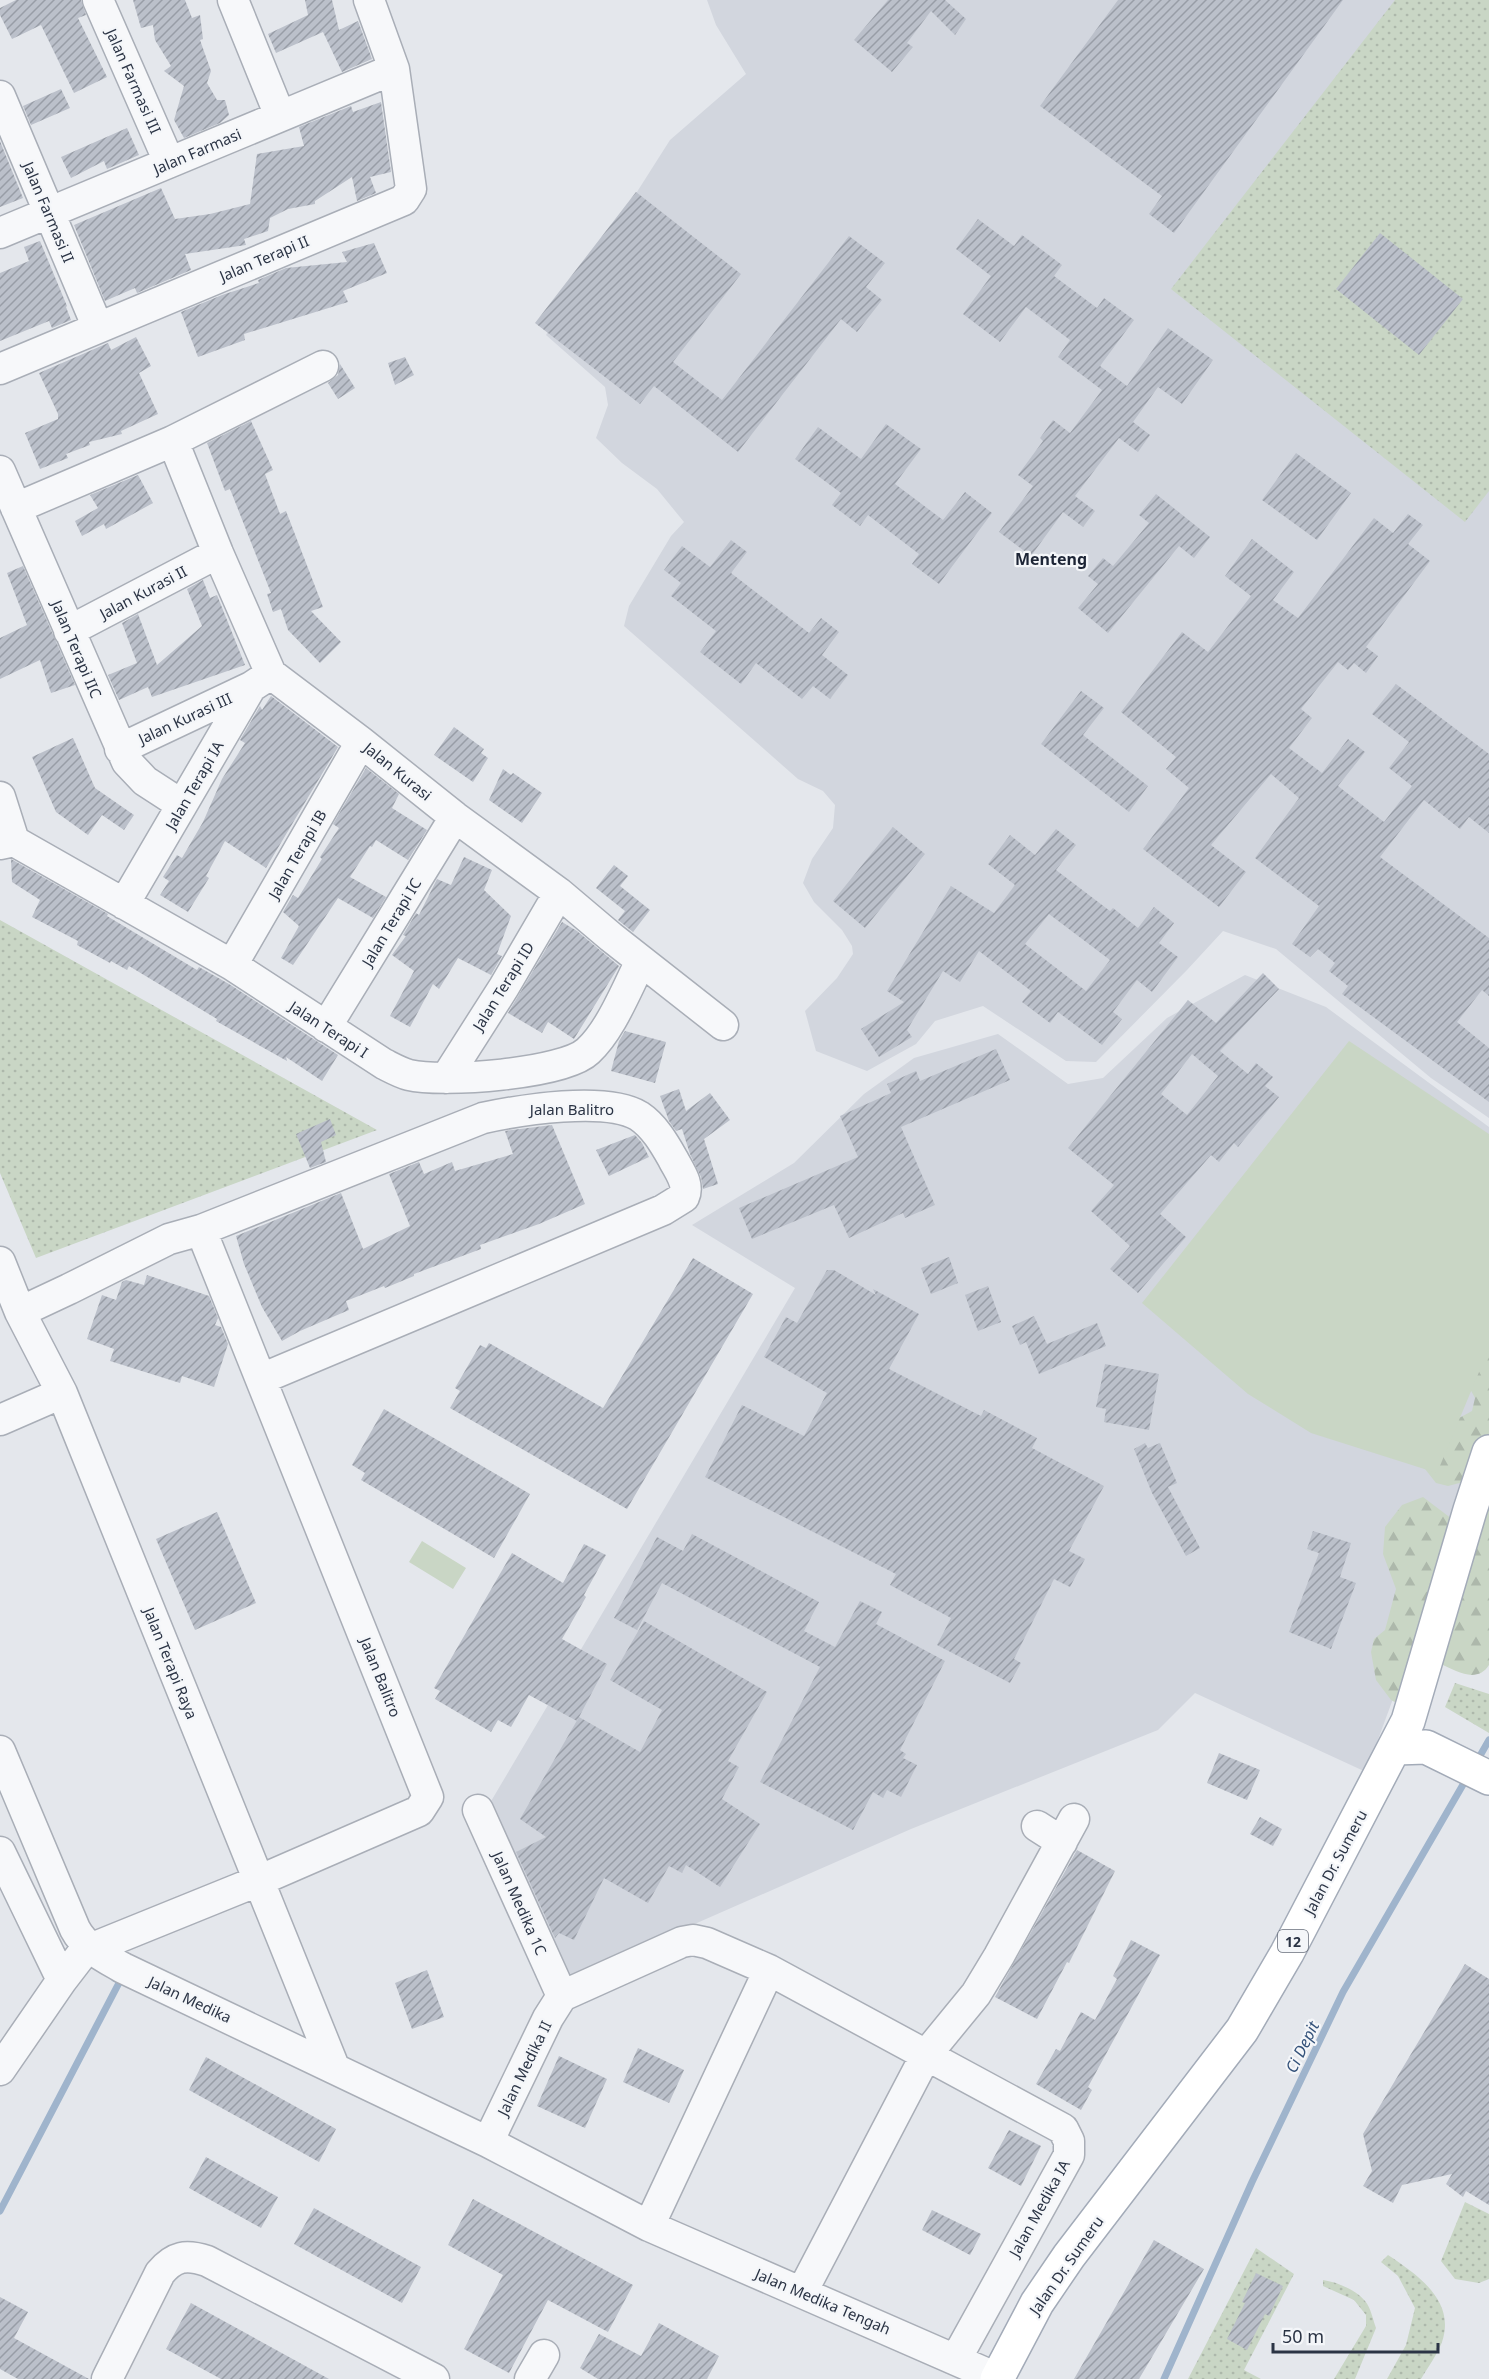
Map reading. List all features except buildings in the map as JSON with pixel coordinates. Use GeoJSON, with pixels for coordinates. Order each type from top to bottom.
{"type":"FeatureCollection","features":[{"type":"Feature","properties":{"kind":"main road","name":"Jalan Dr. Sumeru"},"geometry":{"type":"LineString","coordinates":[[996,2379],[1037,2303],[1069,2256],[1242,2030],[1417,1743],[1470,1510],[1489,1452]]}},
{"type":"Feature","properties":{"kind":"main road"},"geometry":{"type":"LineString","coordinates":[[1417,1743],[1484,1776]]}},
{"type":"Feature","properties":{"kind":"street","name":"Jalan Farmasi III"},"geometry":{"type":"LineString","coordinates":[[98,0],[169,162]]}},
{"type":"Feature","properties":{"kind":"street"},"geometry":{"type":"LineString","coordinates":[[233,0],[280,116]]}},
{"type":"Feature","properties":{"kind":"street","name":"Jalan Terapi II"},"geometry":{"type":"LineString","coordinates":[[0,369],[404,200],[411,189],[394,69],[369,0]]}},
{"type":"Feature","properties":{"kind":"street","name":"Jalan Farmasi"},"geometry":{"type":"LineString","coordinates":[[0,233],[394,69]]}},
{"type":"Feature","properties":{"kind":"street","name":"Jalan Farmasi II"},"geometry":{"type":"LineString","coordinates":[[0,96],[98,328]]}},
{"type":"Feature","properties":{"kind":"street"},"geometry":{"type":"LineString","coordinates":[[16,508],[173,441],[323,366]]}},
{"type":"Feature","properties":{"kind":"street","name":"Jalan Kurasi"},"geometry":{"type":"LineString","coordinates":[[173,441],[218,553],[261,680],[361,742],[455,816],[559,893],[641,961],[723,1024]]}},
{"type":"Feature","properties":{"kind":"street","name":"Jalan Terapi IIC"},"geometry":{"type":"LineString","coordinates":[[0,471],[130,767],[139,776],[182,805]]}},
{"type":"Feature","properties":{"kind":"street","name":"Jalan Kurasi II"},"geometry":{"type":"LineString","coordinates":[[69,631],[218,553]]}},
{"type":"Feature","properties":{"kind":"street","name":"Jalan Kurasi III"},"geometry":{"type":"LineString","coordinates":[[120,748],[261,680]]}},
{"type":"Feature","properties":{"kind":"street","name":"Jalan Terapi IA"},"geometry":{"type":"LineString","coordinates":[[124,904],[182,805],[261,680]]}},
{"type":"Feature","properties":{"kind":"street","name":"Jalan Terapi IB"},"geometry":{"type":"LineString","coordinates":[[232,966],[361,742]]}},
{"type":"Feature","properties":{"kind":"street"},"geometry":{"type":"LineString","coordinates":[[0,797],[7,842]]}},
{"type":"Feature","properties":{"kind":"street","name":"Jalan Terapi IC"},"geometry":{"type":"LineString","coordinates":[[326,1027],[455,816]]}},
{"type":"Feature","properties":{"kind":"street","name":"Jalan Terapi I"},"geometry":{"type":"LineString","coordinates":[[7,842],[124,904],[232,966],[326,1027],[398,1071],[410,1075],[446,1078],[551,1067],[582,1056],[598,1040],[641,961]]}},
{"type":"Feature","properties":{"kind":"street","name":"Jalan Terapi ID"},"geometry":{"type":"LineString","coordinates":[[446,1078],[504,987],[559,893]]}},
{"type":"Feature","properties":{"kind":"street","name":"Jalan Balitro"},"geometry":{"type":"LineString","coordinates":[[258,1881],[418,1811],[428,1797],[201,1230],[483,1118],[542,1107],[608,1108],[630,1111],[654,1130],[686,1184],[684,1197],[663,1210],[261,1379]]}},
{"type":"Feature","properties":{"kind":"street"},"geometry":{"type":"LineString","coordinates":[[20,1312],[169,1239],[201,1230]]}},
{"type":"Feature","properties":{"kind":"street","name":"Jalan Terapi Raya"},"geometry":{"type":"LineString","coordinates":[[0,1262],[20,1312],[62,1393],[334,2067]]}},
{"type":"Feature","properties":{"kind":"street"},"geometry":{"type":"LineString","coordinates":[[0,1420],[62,1393]]}},
{"type":"Feature","properties":{"kind":"street","name":"Jalan Medika"},"geometry":{"type":"LineString","coordinates":[[0,1751],[80,1937],[77,1962],[123,1968],[488,2142]]}},
{"type":"Feature","properties":{"kind":"street","name":"Jalan Medika 1C"},"geometry":{"type":"LineString","coordinates":[[478,1810],[562,1996]]}},
{"type":"Feature","properties":{"kind":"street"},"geometry":{"type":"LineString","coordinates":[[802,2292],[926,2055],[976,1994],[1068,1830],[1037,1826]]}},
{"type":"Feature","properties":{"kind":"street"},"geometry":{"type":"LineString","coordinates":[[0,1852],[77,1962]]}},
{"type":"Feature","properties":{"kind":"street"},"geometry":{"type":"LineString","coordinates":[[0,2070],[77,1962],[258,1881]]}},
{"type":"Feature","properties":{"kind":"street","name":"Jalan Medika IA"},"geometry":{"type":"LineString","coordinates":[[562,1996],[688,1941],[707,1943],[770,1970],[1063,2129],[1069,2141],[1069,2155],[956,2359]]}},
{"type":"Feature","properties":{"kind":"street"},"geometry":{"type":"LineString","coordinates":[[649,2226],[770,1970]]}},
{"type":"Feature","properties":{"kind":"street","name":"Jalan Medika II"},"geometry":{"type":"LineString","coordinates":[[488,2142],[548,2018],[562,1996]]}},
{"type":"Feature","properties":{"kind":"street","name":"Jalan Medika Tengah"},"geometry":{"type":"LineString","coordinates":[[488,2142],[649,2226],[956,2359],[996,2379]]}},
{"type":"Feature","properties":{"kind":"street"},"geometry":{"type":"LineString","coordinates":[[107,2379],[160,2273],[173,2259],[186,2256],[207,2261],[434,2379]]}},
{"type":"Feature","properties":{"kind":"shaded area"},"geometry":{"type":"Polygon","coordinates":[[[707,0],[1489,0],[1489,1118],[1431,1078],[1276,949],[1223,931],[1096,1062],[1066,1061],[983,1006],[935,1021],[916,1044],[867,1071],[816,1051],[805,1011],[837,978],[853,954],[852,946],[842,930],[814,902],[803,883],[812,859],[833,828],[835,805],[823,791],[798,779],[624,626],[629,606],[671,536],[684,522],[657,489],[622,463],[596,438],[608,405],[605,387],[546,335],[670,140],[746,74],[716,25],[707,0]]]}},
{"type":"Feature","properties":{"kind":"shaded area"},"geometry":{"type":"Polygon","coordinates":[[[1245,975],[1326,1007],[1489,1127],[1489,1439],[1366,1772],[1195,1693],[1158,1730],[911,1829],[565,1981],[487,1808],[795,1288],[692,1225],[794,1163],[864,1094],[914,1058],[998,1034],[1068,1084],[1103,1078],[1167,1018],[1245,975]]]}},
{"type":"Feature","properties":{"kind":"green space"},"geometry":{"type":"Polygon","coordinates":[[[1395,0],[1489,0],[1489,491],[1465,522],[1171,289],[1395,0]]]}},
{"type":"Feature","properties":{"kind":"green space"},"geometry":{"type":"Polygon","coordinates":[[[0,920],[377,1130],[36,1258],[0,1173],[0,920]]]}},
{"type":"Feature","properties":{"kind":"green space"},"geometry":{"type":"Polygon","coordinates":[[[1349,1041],[1489,1134],[1489,1348],[1437,1473],[1311,1433],[1248,1394],[1142,1303],[1349,1041]]]}},
{"type":"Feature","properties":{"kind":"green space"},"geometry":{"type":"Polygon","coordinates":[[[1489,1308],[1489,1460],[1479,1478],[1448,1486],[1436,1483],[1418,1460],[1448,1424],[1472,1411],[1475,1398],[1469,1387],[1489,1308]]]}},
{"type":"Feature","properties":{"kind":"green space"},"geometry":{"type":"Polygon","coordinates":[[[1489,1477],[1489,1665],[1479,1674],[1472,1675],[1441,1664],[1402,1706],[1391,1700],[1376,1680],[1371,1652],[1374,1639],[1385,1630],[1396,1589],[1383,1554],[1385,1527],[1402,1505],[1423,1497],[1456,1522],[1489,1477]]]}},
{"type":"Feature","properties":{"kind":"green space"},"geometry":{"type":"Polygon","coordinates":[[[422,1541],[466,1568],[453,1589],[409,1562],[422,1541]]]}},
{"type":"Feature","properties":{"kind":"green space"},"geometry":{"type":"Polygon","coordinates":[[[1455,1683],[1489,1694],[1489,1733],[1445,1707],[1455,1683]]]}},
{"type":"Feature","properties":{"kind":"green space"},"geometry":{"type":"Polygon","coordinates":[[[1465,2202],[1489,2214],[1489,2279],[1479,2283],[1455,2279],[1441,2261],[1465,2202]]]}},
{"type":"Feature","properties":{"kind":"green space"},"geometry":{"type":"Polygon","coordinates":[[[1256,2248],[1294,2274],[1244,2370],[1261,2379],[1188,2379],[1256,2248]]]}},
{"type":"Feature","properties":{"kind":"green space"},"geometry":{"type":"Polygon","coordinates":[[[1388,2255],[1411,2271],[1432,2291],[1444,2314],[1445,2327],[1442,2342],[1421,2379],[1387,2379],[1406,2345],[1415,2308],[1398,2276],[1381,2262],[1388,2255]]]}},
{"type":"Feature","properties":{"kind":"green space"},"geometry":{"type":"Polygon","coordinates":[[[1323,2280],[1357,2293],[1372,2314],[1376,2328],[1355,2379],[1334,2379],[1366,2326],[1366,2315],[1354,2300],[1323,2286],[1323,2280]]]}},
{"type":"Feature","properties":{"kind":"waterway","name":"Ci Depit"},"geometry":{"type":"LineString","coordinates":[[1477,1761],[1489,1740]]}},
{"type":"Feature","properties":{"kind":"waterway","name":"Ci Depit"},"geometry":{"type":"LineString","coordinates":[[1164,2379],[1252,2182],[1343,1992],[1468,1776]]}},
{"type":"Feature","properties":{"kind":"waterway"},"geometry":{"type":"LineString","coordinates":[[0,2211],[120,1981],[114,1978]]}},
{"type":"Feature","properties":{"kind":"district","name":"Menteng"},"geometry":{"type":"Point","coordinates":[1051,559]}}]}
